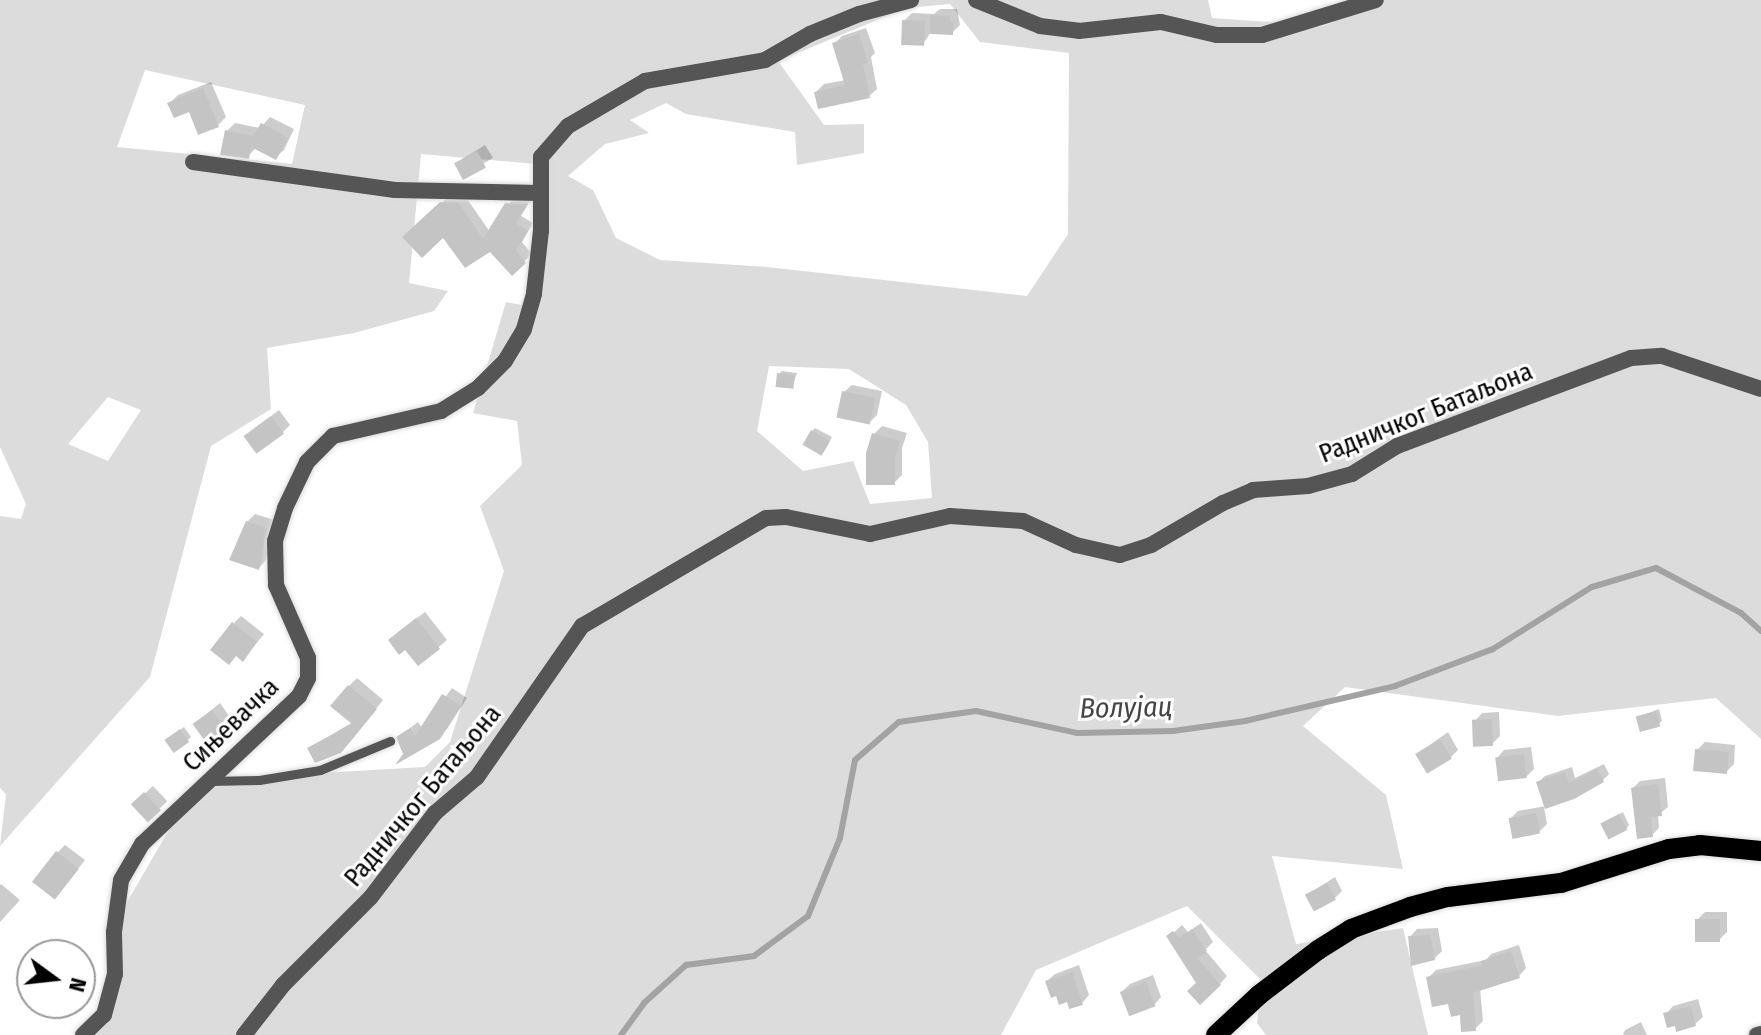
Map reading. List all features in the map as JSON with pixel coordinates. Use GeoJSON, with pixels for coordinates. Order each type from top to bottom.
{"type":"FeatureCollection","features":[{"type":"Feature","properties":{"kind":"main road"},"geometry":{"type":"LineString","coordinates":[[1216,1035],[1270,986],[1318,950],[1351,929],[1410,907],[1448,897],[1550,886],[1669,849],[1700,845],[1761,851]]}},
{"type":"Feature","properties":{"kind":"street","name":"Сињевачка"},"geometry":{"type":"LineString","coordinates":[[83,1035],[104,1015],[115,974],[114,932],[121,880],[142,844],[299,696],[308,678],[308,658],[276,585],[275,541],[285,508],[307,462],[333,436],[441,411],[478,388],[505,361],[524,329],[534,293],[541,231],[541,157],[568,126],[645,81],[678,72],[738,67],[765,60],[822,29],[911,0]]}},
{"type":"Feature","properties":{"kind":"street"},"geometry":{"type":"LineString","coordinates":[[976,0],[1040,26],[1079,31],[1161,22],[1217,35],[1262,35],[1376,0]]}},
{"type":"Feature","properties":{"kind":"street"},"geometry":{"type":"LineString","coordinates":[[193,162],[395,190],[540,193]]}},
{"type":"Feature","properties":{"kind":"street","name":"Радничког Батаљона"},"geometry":{"type":"LineString","coordinates":[[244,1035],[283,985],[371,897],[435,813],[477,777],[582,626],[766,518],[786,517],[870,534],[950,516],[1023,521],[1076,545],[1120,555],[1151,545],[1223,503],[1253,490],[1308,486],[1352,474],[1397,446],[1631,358],[1662,356],[1761,389]]}},
{"type":"Feature","properties":{"kind":"lane"},"geometry":{"type":"LineString","coordinates":[[209,781],[259,780],[320,770],[390,741]]}},
{"type":"Feature","properties":{"kind":"shaded area"},"geometry":{"type":"Polygon","coordinates":[[[0,0],[1208,0],[1212,18],[1324,26],[1385,0],[1761,0],[1761,739],[1716,698],[1558,716],[1345,687],[1303,726],[1386,795],[1403,869],[1272,856],[1296,944],[1403,928],[1428,1035],[1266,1035],[1257,1023],[1261,980],[1187,906],[1036,970],[1001,1035],[91,1035],[107,971],[108,915],[127,902],[198,780],[425,767],[450,742],[504,571],[480,506],[522,465],[517,421],[473,413],[506,302],[538,308],[549,165],[421,154],[409,283],[448,291],[434,311],[354,333],[267,348],[271,409],[211,446],[150,677],[0,846],[6,794],[0,788],[0,516],[21,519],[26,504],[0,447],[0,0]],[[950,4],[906,8],[778,61],[824,125],[864,124],[864,153],[797,165],[795,132],[686,114],[666,103],[630,120],[649,133],[605,144],[568,176],[593,190],[616,238],[660,260],[767,267],[1027,296],[1068,234],[1069,53],[980,42],[950,4]],[[145,70],[117,147],[292,164],[305,105],[145,70]],[[769,366],[757,431],[803,471],[853,461],[870,504],[932,498],[928,442],[906,405],[849,369],[769,366]],[[108,397],[68,444],[108,461],[141,410],[108,397]]]}},
{"type":"Feature","properties":{"kind":"building"},"geometry":{"type":"Polygon","coordinates":[[[930,15],[950,16],[953,35],[930,34],[930,15]]]}},
{"type":"Feature","properties":{"kind":"building"},"geometry":{"type":"Polygon","coordinates":[[[902,20],[925,21],[924,46],[901,45],[902,20]]]}},
{"type":"Feature","properties":{"kind":"building"},"geometry":{"type":"Polygon","coordinates":[[[859,34],[868,63],[863,64],[870,98],[818,109],[814,92],[845,85],[832,43],[859,34]]]}},
{"type":"Feature","properties":{"kind":"building"},"geometry":{"type":"Polygon","coordinates":[[[203,88],[219,127],[198,135],[189,112],[174,118],[167,103],[203,88]]]}},
{"type":"Feature","properties":{"kind":"building"},"geometry":{"type":"Polygon","coordinates":[[[261,123],[288,138],[276,160],[251,147],[249,159],[220,155],[225,130],[253,136],[261,123]]]}},
{"type":"Feature","properties":{"kind":"building"},"geometry":{"type":"Polygon","coordinates":[[[477,151],[486,168],[463,180],[454,163],[477,151]]]}},
{"type":"Feature","properties":{"kind":"building"},"geometry":{"type":"Polygon","coordinates":[[[440,202],[458,202],[483,239],[505,203],[527,204],[516,223],[528,231],[516,250],[526,263],[512,276],[490,252],[465,268],[443,238],[422,258],[402,237],[440,202]]]}},
{"type":"Feature","properties":{"kind":"building"},"geometry":{"type":"Polygon","coordinates":[[[777,373],[795,375],[793,389],[776,387],[777,373]]]}},
{"type":"Feature","properties":{"kind":"building"},"geometry":{"type":"Polygon","coordinates":[[[842,391],[875,398],[870,424],[836,417],[842,391]]]}},
{"type":"Feature","properties":{"kind":"building"},"geometry":{"type":"Polygon","coordinates":[[[271,416],[284,434],[256,454],[243,436],[271,416]]]}},
{"type":"Feature","properties":{"kind":"building"},"geometry":{"type":"Polygon","coordinates":[[[811,430],[830,441],[822,456],[802,445],[811,430]]]}},
{"type":"Feature","properties":{"kind":"building"},"geometry":{"type":"Polygon","coordinates":[[[872,433],[900,441],[895,458],[895,485],[866,485],[866,453],[872,433]]]}},
{"type":"Feature","properties":{"kind":"building"},"geometry":{"type":"Polygon","coordinates":[[[246,521],[267,528],[259,570],[229,560],[246,521]]]}},
{"type":"Feature","properties":{"kind":"building"},"geometry":{"type":"Polygon","coordinates":[[[416,618],[440,649],[418,666],[405,650],[399,655],[388,640],[416,618]]]}},
{"type":"Feature","properties":{"kind":"building"},"geometry":{"type":"Polygon","coordinates":[[[232,622],[257,642],[243,662],[236,656],[229,665],[210,650],[232,622]]]}},
{"type":"Feature","properties":{"kind":"building"},"geometry":{"type":"Polygon","coordinates":[[[348,685],[377,709],[341,753],[315,763],[307,748],[352,724],[330,706],[348,685]]]}},
{"type":"Feature","properties":{"kind":"building"},"geometry":{"type":"Polygon","coordinates":[[[442,694],[461,706],[440,739],[395,765],[403,754],[396,737],[410,728],[415,736],[442,694]]]}},
{"type":"Feature","properties":{"kind":"building"},"geometry":{"type":"Polygon","coordinates":[[[212,710],[231,736],[211,750],[193,724],[212,710]]]}},
{"type":"Feature","properties":{"kind":"building"},"geometry":{"type":"Polygon","coordinates":[[[1656,711],[1660,726],[1640,732],[1636,716],[1656,711]]]}},
{"type":"Feature","properties":{"kind":"building"},"geometry":{"type":"Polygon","coordinates":[[[1492,719],[1493,746],[1473,747],[1472,720],[1492,719]]]}},
{"type":"Feature","properties":{"kind":"building"},"geometry":{"type":"Polygon","coordinates":[[[180,729],[189,742],[174,753],[164,740],[180,729]]]}},
{"type":"Feature","properties":{"kind":"building"},"geometry":{"type":"Polygon","coordinates":[[[1440,739],[1452,759],[1427,774],[1415,754],[1440,739]]]}},
{"type":"Feature","properties":{"kind":"building"},"geometry":{"type":"Polygon","coordinates":[[[1695,749],[1729,752],[1727,774],[1693,771],[1695,749]]]}},
{"type":"Feature","properties":{"kind":"building"},"geometry":{"type":"Polygon","coordinates":[[[1524,754],[1527,778],[1498,781],[1495,758],[1524,754]]]}},
{"type":"Feature","properties":{"kind":"building"},"geometry":{"type":"Polygon","coordinates":[[[1597,769],[1604,782],[1574,799],[1545,809],[1536,782],[1565,772],[1569,783],[1597,769]]]}},
{"type":"Feature","properties":{"kind":"building"},"geometry":{"type":"Polygon","coordinates":[[[1658,784],[1662,816],[1651,817],[1653,837],[1637,839],[1631,788],[1658,784]]]}},
{"type":"Feature","properties":{"kind":"building"},"geometry":{"type":"Polygon","coordinates":[[[144,792],[161,810],[148,823],[131,804],[144,792]]]}},
{"type":"Feature","properties":{"kind":"building"},"geometry":{"type":"Polygon","coordinates":[[[1536,813],[1540,834],[1513,839],[1509,818],[1536,813]]]}},
{"type":"Feature","properties":{"kind":"building"},"geometry":{"type":"Polygon","coordinates":[[[1619,814],[1627,830],[1608,840],[1600,824],[1619,814]]]}},
{"type":"Feature","properties":{"kind":"building"},"geometry":{"type":"Polygon","coordinates":[[[56,851],[79,869],[55,900],[32,882],[56,851]]]}},
{"type":"Feature","properties":{"kind":"building"},"geometry":{"type":"Polygon","coordinates":[[[1327,883],[1336,900],[1314,912],[1305,895],[1327,883]]]}},
{"type":"Feature","properties":{"kind":"building"},"geometry":{"type":"Polygon","coordinates":[[[1695,919],[1720,919],[1720,942],[1695,942],[1695,919]]]}},
{"type":"Feature","properties":{"kind":"building"},"geometry":{"type":"Polygon","coordinates":[[[1192,929],[1207,951],[1197,958],[1221,985],[1200,1005],[1187,991],[1196,983],[1166,936],[1173,931],[1179,938],[1192,929]]]}},
{"type":"Feature","properties":{"kind":"building"},"geometry":{"type":"Polygon","coordinates":[[[1430,935],[1435,960],[1411,966],[1408,936],[1430,935]]]}},
{"type":"Feature","properties":{"kind":"building"},"geometry":{"type":"Polygon","coordinates":[[[1511,951],[1520,978],[1473,993],[1476,1031],[1461,1032],[1460,1015],[1451,1017],[1448,1004],[1432,1007],[1426,977],[1483,965],[1481,961],[1511,951]]]}},
{"type":"Feature","properties":{"kind":"building"},"geometry":{"type":"Polygon","coordinates":[[[1072,972],[1083,1005],[1069,1009],[1067,1002],[1059,1005],[1056,996],[1051,998],[1045,981],[1072,972]]]}},
{"type":"Feature","properties":{"kind":"building"},"geometry":{"type":"Polygon","coordinates":[[[1146,982],[1155,1006],[1129,1016],[1120,992],[1146,982]]]}},
{"type":"Feature","properties":{"kind":"building"},"geometry":{"type":"Polygon","coordinates":[[[1691,1006],[1696,1026],[1676,1032],[1675,1026],[1667,1028],[1663,1013],[1691,1006]]]}},
{"type":"Feature","properties":{"kind":"waterway","name":"Волујац"},"geometry":{"type":"LineString","coordinates":[[621,1035],[644,1003],[686,965],[754,956],[808,916],[840,838],[855,760],[899,722],[976,711],[1077,733],[1173,731],[1245,721],[1395,686],[1493,649],[1592,587],[1656,568],[1741,613],[1761,631]]}}]}
